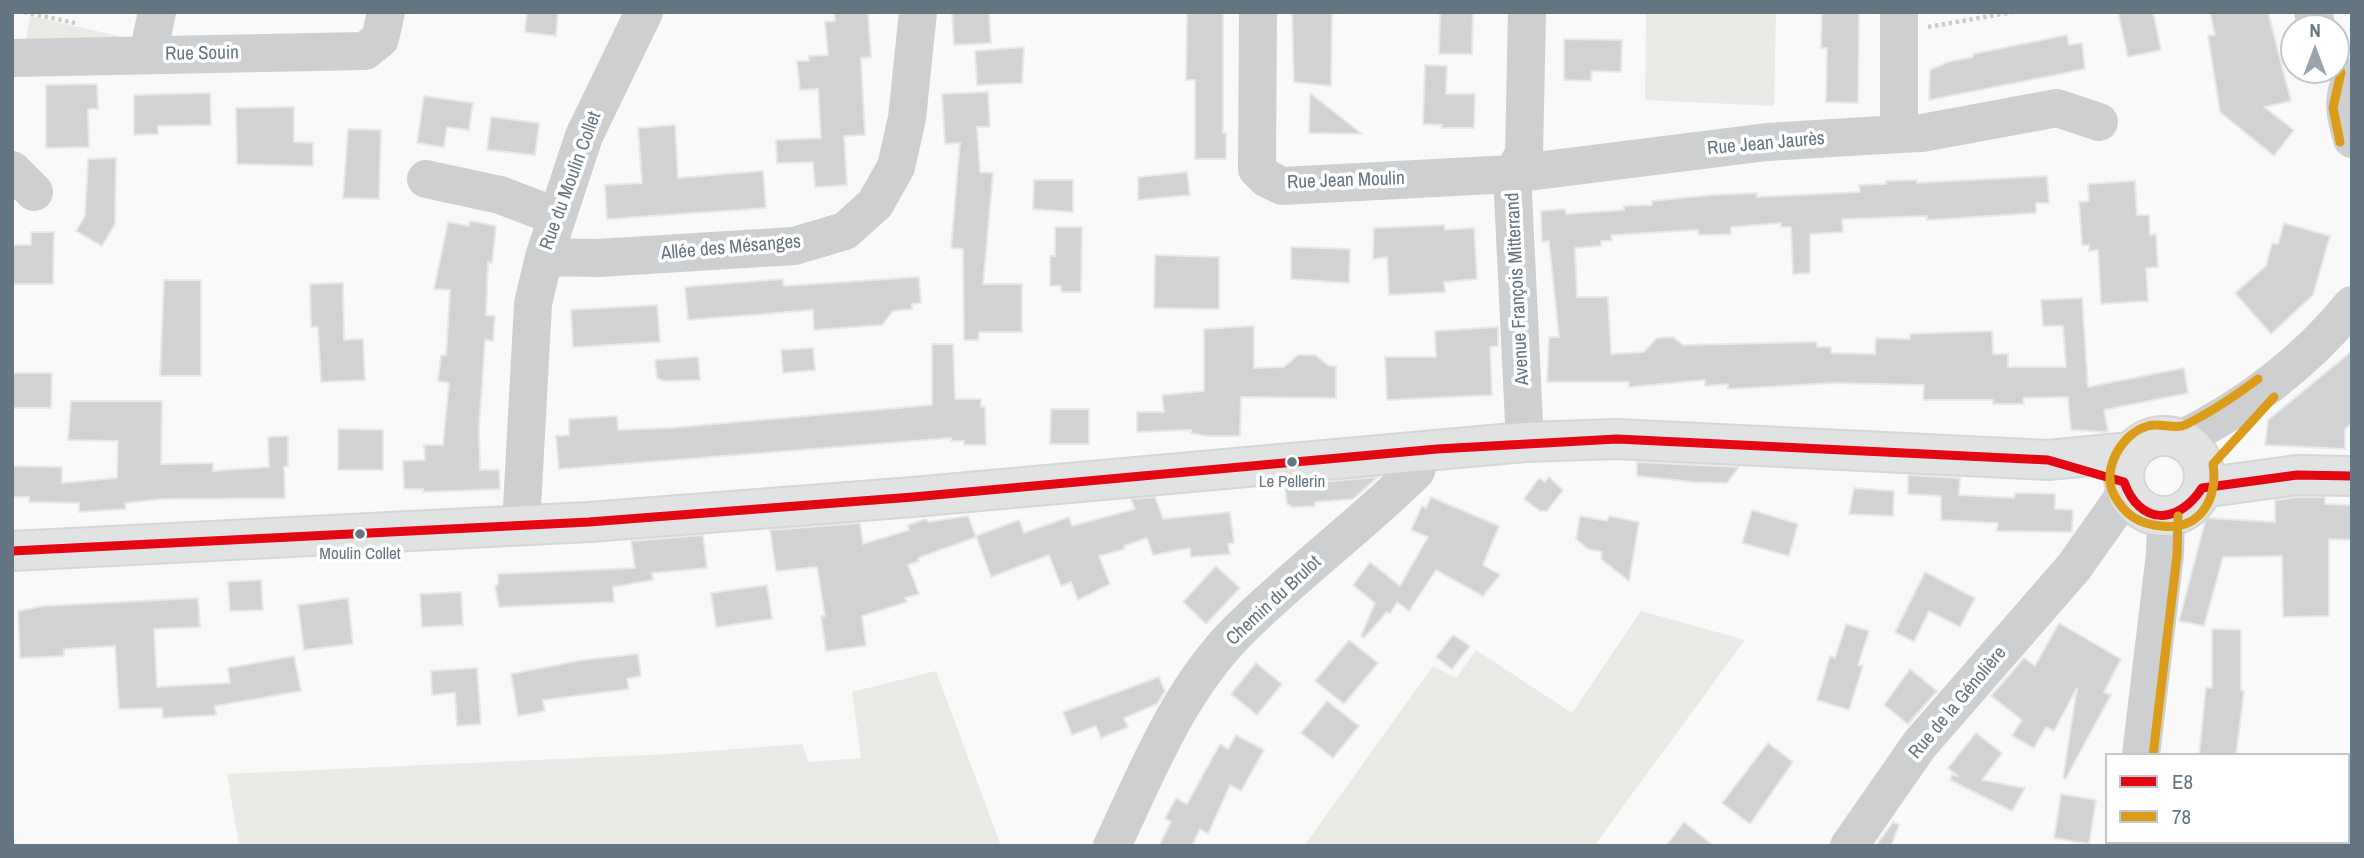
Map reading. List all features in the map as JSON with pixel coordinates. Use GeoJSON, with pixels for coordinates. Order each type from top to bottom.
{"type":"FeatureCollection","features":[{"type":"Feature","properties":{"kind":"main road"},"geometry":{"type":"LineString","coordinates":[[2139,491],[2149,439],[2170,436],[2196,462],[2297,475],[2352,476]]}},
{"type":"Feature","properties":{"kind":"main road"},"geometry":{"type":"LineString","coordinates":[[12,551],[521,526],[914,497],[1525,442],[1618,439],[2048,460],[2189,508],[2196,462]]}},
{"type":"Feature","properties":{"kind":"street"},"geometry":{"type":"LineString","coordinates":[[148,55],[157,12]]}},
{"type":"Feature","properties":{"kind":"street","name":"Rue Souin"},"geometry":{"type":"LineString","coordinates":[[12,78],[13,58],[365,51],[380,39],[386,12]]}},
{"type":"Feature","properties":{"kind":"street","name":"Rue du Moulin Collet"},"geometry":{"type":"LineString","coordinates":[[521,526],[533,304],[544,257],[555,216],[584,136],[644,12]]}},
{"type":"Feature","properties":{"kind":"street","name":"Allée des Mésanges"},"geometry":{"type":"LineString","coordinates":[[544,257],[598,258],[794,246],[845,231],[876,204],[896,167],[907,118],[918,12]]}},
{"type":"Feature","properties":{"kind":"street","name":"Rue Jean Moulin"},"geometry":{"type":"LineString","coordinates":[[1258,12],[1257,169],[1266,178],[1282,186],[1513,174]]}},
{"type":"Feature","properties":{"kind":"street","name":"Avenue François Mitterrand"},"geometry":{"type":"LineString","coordinates":[[1525,442],[1513,174],[1524,154],[1527,12]]}},
{"type":"Feature","properties":{"kind":"street"},"geometry":{"type":"LineString","coordinates":[[1899,20],[1899,134]]}},
{"type":"Feature","properties":{"kind":"street"},"geometry":{"type":"LineString","coordinates":[[2341,84],[2345,116],[2352,139]]}},
{"type":"Feature","properties":{"kind":"street","name":"Rue Jean Jaurès"},"geometry":{"type":"LineString","coordinates":[[1513,174],[1767,142],[1922,132],[2057,108],[2099,122]]}},
{"type":"Feature","properties":{"kind":"street"},"geometry":{"type":"LineString","coordinates":[[426,179],[500,195],[555,216]]}},
{"type":"Feature","properties":{"kind":"street"},"geometry":{"type":"LineString","coordinates":[[2196,462],[2228,433],[2268,386],[2352,305]]}},
{"type":"Feature","properties":{"kind":"street","name":"Chemin du Brulot"},"geometry":{"type":"LineString","coordinates":[[1112,846],[1165,734],[1202,674],[1237,632],[1416,471],[1422,451]]}},
{"type":"Feature","properties":{"kind":"street"},"geometry":{"type":"LineString","coordinates":[[2139,491],[2165,554],[2141,753]]}},
{"type":"Feature","properties":{"kind":"street","name":"Rue de la Génolière"},"geometry":{"type":"LineString","coordinates":[[1849,846],[1920,744],[2139,491]]}},
{"type":"Feature","properties":{"kind":"path"},"geometry":{"type":"LineString","coordinates":[[1899,20],[1931,27],[2013,12]]}},
{"type":"Feature","properties":{"kind":"shaded area"},"geometry":{"type":"Polygon","coordinates":[[[1646,12],[1776,12],[1774,106],[1645,100],[1646,12]]]}},
{"type":"Feature","properties":{"kind":"shaded area"},"geometry":{"type":"Polygon","coordinates":[[[30,16],[136,40],[26,39],[30,16]]]}},
{"type":"Feature","properties":{"kind":"shaded area"},"geometry":{"type":"Polygon","coordinates":[[[1641,611],[1745,640],[1594,846],[1304,846],[1433,666],[1456,678],[1476,650],[1572,713],[1641,611]]]}},
{"type":"Feature","properties":{"kind":"shaded area"},"geometry":{"type":"Polygon","coordinates":[[[936,671],[1001,846],[239,846],[227,774],[668,754],[802,744],[808,762],[861,758],[852,692],[936,671]]]}},
{"type":"Feature","properties":{"kind":"building"},"geometry":{"type":"Polygon","coordinates":[[[527,12],[558,12],[556,36],[525,32],[527,12]]]}},
{"type":"Feature","properties":{"kind":"building"},"geometry":{"type":"Polygon","coordinates":[[[834,12],[868,12],[871,57],[861,58],[865,135],[844,136],[847,185],[815,187],[813,162],[777,163],[776,140],[821,138],[818,89],[800,90],[797,61],[809,61],[809,56],[828,55],[825,22],[835,21],[834,12]]]}},
{"type":"Feature","properties":{"kind":"building"},"geometry":{"type":"Polygon","coordinates":[[[952,12],[989,12],[991,43],[954,45],[952,12]]]}},
{"type":"Feature","properties":{"kind":"building"},"geometry":{"type":"Polygon","coordinates":[[[1187,12],[1223,12],[1223,133],[1226,133],[1226,159],[1195,159],[1195,80],[1186,80],[1187,12]]]}},
{"type":"Feature","properties":{"kind":"building"},"geometry":{"type":"Polygon","coordinates":[[[1292,12],[1332,12],[1331,86],[1294,82],[1292,12]]]}},
{"type":"Feature","properties":{"kind":"building"},"geometry":{"type":"Polygon","coordinates":[[[1440,12],[1473,12],[1472,54],[1439,54],[1440,12]]]}},
{"type":"Feature","properties":{"kind":"building"},"geometry":{"type":"Polygon","coordinates":[[[1822,12],[1859,12],[1858,103],[1826,102],[1827,48],[1821,48],[1822,12]]]}},
{"type":"Feature","properties":{"kind":"building"},"geometry":{"type":"Polygon","coordinates":[[[2118,12],[2153,12],[2161,50],[2128,57],[2118,12]]]}},
{"type":"Feature","properties":{"kind":"building"},"geometry":{"type":"Polygon","coordinates":[[[2210,12],[2268,12],[2280,58],[2280,84],[2287,84],[2291,101],[2264,107],[2294,130],[2274,156],[2220,112],[2208,36],[2215,35],[2210,12]]]}},
{"type":"Feature","properties":{"kind":"building"},"geometry":{"type":"Polygon","coordinates":[[[2067,35],[2069,45],[2082,43],[2085,69],[1929,100],[1930,70],[1948,62],[1973,57],[1973,54],[2067,35]]]}},
{"type":"Feature","properties":{"kind":"building"},"geometry":{"type":"Polygon","coordinates":[[[1564,39],[1622,40],[1621,72],[1592,71],[1591,81],[1564,80],[1564,39]]]}},
{"type":"Feature","properties":{"kind":"building"},"geometry":{"type":"Polygon","coordinates":[[[1024,47],[1022,83],[977,85],[975,51],[1024,47]]]}},
{"type":"Feature","properties":{"kind":"building"},"geometry":{"type":"Polygon","coordinates":[[[1425,65],[1447,66],[1446,94],[1475,94],[1474,128],[1441,128],[1442,125],[1423,124],[1425,65]]]}},
{"type":"Feature","properties":{"kind":"building"},"geometry":{"type":"Polygon","coordinates":[[[97,84],[98,109],[88,109],[89,147],[46,148],[46,85],[97,84]]]}},
{"type":"Feature","properties":{"kind":"building"},"geometry":{"type":"Polygon","coordinates":[[[988,92],[990,127],[977,127],[980,172],[993,173],[983,284],[1022,284],[1022,332],[979,332],[978,340],[964,340],[963,249],[951,248],[960,143],[945,144],[942,94],[988,92]]]}},
{"type":"Feature","properties":{"kind":"building"},"geometry":{"type":"Polygon","coordinates":[[[210,93],[211,125],[158,126],[158,134],[134,135],[134,95],[210,93]]]}},
{"type":"Feature","properties":{"kind":"building"},"geometry":{"type":"Polygon","coordinates":[[[1310,93],[1362,134],[1309,133],[1310,93]]]}},
{"type":"Feature","properties":{"kind":"building"},"geometry":{"type":"Polygon","coordinates":[[[424,96],[473,103],[469,130],[447,127],[444,147],[417,143],[424,96]]]}},
{"type":"Feature","properties":{"kind":"building"},"geometry":{"type":"Polygon","coordinates":[[[294,107],[294,142],[313,143],[313,166],[237,164],[236,108],[294,107]]]}},
{"type":"Feature","properties":{"kind":"building"},"geometry":{"type":"Polygon","coordinates":[[[491,117],[539,123],[535,155],[487,150],[491,117]]]}},
{"type":"Feature","properties":{"kind":"building"},"geometry":{"type":"Polygon","coordinates":[[[675,125],[678,178],[763,171],[766,208],[607,219],[605,185],[642,183],[638,128],[675,125]]]}},
{"type":"Feature","properties":{"kind":"building"},"geometry":{"type":"Polygon","coordinates":[[[348,129],[381,130],[379,199],[343,198],[348,129]]]}},
{"type":"Feature","properties":{"kind":"building"},"geometry":{"type":"Polygon","coordinates":[[[116,158],[115,224],[102,246],[76,231],[85,216],[88,159],[116,158]]]}},
{"type":"Feature","properties":{"kind":"building"},"geometry":{"type":"Polygon","coordinates":[[[1187,172],[1190,195],[1138,200],[1138,177],[1187,172]]]}},
{"type":"Feature","properties":{"kind":"building"},"geometry":{"type":"Polygon","coordinates":[[[2047,176],[2049,203],[2036,203],[2036,213],[1927,220],[1927,216],[1842,219],[1843,232],[1810,234],[1810,273],[1793,274],[1791,227],[1781,227],[1781,223],[1731,227],[1731,234],[1699,235],[1698,230],[1611,235],[1612,241],[1601,241],[1601,246],[1575,248],[1577,297],[1608,297],[1611,354],[1644,352],[1657,338],[1673,337],[1683,345],[1817,342],[1817,347],[1831,347],[1831,353],[1875,354],[1876,338],[1910,339],[1910,334],[1992,331],[1993,354],[2008,354],[2008,367],[2066,367],[2063,326],[2043,326],[2041,300],[2082,298],[2088,387],[2184,368],[2188,393],[2104,410],[2108,432],[2071,430],[2068,397],[2023,398],[2024,404],[1993,404],[1993,400],[1923,400],[1924,385],[1833,383],[1728,389],[1728,384],[1705,386],[1705,380],[1629,387],[1629,382],[1547,382],[1549,337],[1559,337],[1549,241],[1542,242],[1541,211],[1565,209],[1566,214],[1624,210],[1624,206],[1652,205],[1652,201],[1712,195],[1757,193],[1757,197],[1860,192],[1859,185],[1886,184],[1886,181],[1917,180],[1917,183],[2047,176]]]}},
{"type":"Feature","properties":{"kind":"building"},"geometry":{"type":"Polygon","coordinates":[[[1034,180],[1073,180],[1073,212],[1033,209],[1034,180]]]}},
{"type":"Feature","properties":{"kind":"building"},"geometry":{"type":"Polygon","coordinates":[[[2135,181],[2137,215],[2149,215],[2150,235],[2156,234],[2158,267],[2146,268],[2148,301],[2101,304],[2098,250],[2089,251],[2089,245],[2082,245],[2079,202],[2089,201],[2088,184],[2135,181]]]}},
{"type":"Feature","properties":{"kind":"building"},"geometry":{"type":"Polygon","coordinates":[[[470,221],[496,226],[492,263],[488,262],[486,315],[495,316],[493,341],[485,340],[479,428],[480,470],[499,470],[500,489],[423,492],[423,489],[404,489],[403,461],[425,460],[424,445],[443,445],[449,383],[438,381],[441,355],[446,355],[450,290],[434,289],[448,222],[469,226],[470,221]]]}},
{"type":"Feature","properties":{"kind":"building"},"geometry":{"type":"Polygon","coordinates":[[[2284,223],[2330,236],[2313,295],[2271,334],[2235,293],[2266,266],[2272,243],[2278,244],[2284,223]]]}},
{"type":"Feature","properties":{"kind":"building"},"geometry":{"type":"Polygon","coordinates":[[[1444,225],[1445,230],[1474,228],[1477,279],[1444,282],[1445,292],[1389,295],[1387,257],[1373,259],[1374,228],[1444,225]]]}},
{"type":"Feature","properties":{"kind":"building"},"geometry":{"type":"Polygon","coordinates":[[[1055,227],[1082,227],[1081,292],[1061,292],[1061,286],[1050,286],[1050,256],[1055,256],[1055,227]]]}},
{"type":"Feature","properties":{"kind":"building"},"geometry":{"type":"Polygon","coordinates":[[[31,232],[54,232],[53,284],[12,284],[12,245],[31,245],[31,232]]]}},
{"type":"Feature","properties":{"kind":"building"},"geometry":{"type":"Polygon","coordinates":[[[1291,247],[1350,249],[1349,283],[1291,279],[1291,247]]]}},
{"type":"Feature","properties":{"kind":"building"},"geometry":{"type":"Polygon","coordinates":[[[1155,255],[1219,257],[1219,309],[1154,308],[1155,255]]]}},
{"type":"Feature","properties":{"kind":"building"},"geometry":{"type":"Polygon","coordinates":[[[919,277],[921,303],[912,304],[912,309],[893,311],[882,325],[814,330],[813,310],[688,320],[685,287],[783,279],[784,286],[919,277]]]}},
{"type":"Feature","properties":{"kind":"building"},"geometry":{"type":"Polygon","coordinates":[[[164,280],[201,280],[201,376],[160,376],[164,280]]]}},
{"type":"Feature","properties":{"kind":"building"},"geometry":{"type":"Polygon","coordinates":[[[343,283],[344,340],[363,339],[365,380],[321,382],[318,327],[311,327],[310,284],[343,283]]]}},
{"type":"Feature","properties":{"kind":"building"},"geometry":{"type":"Polygon","coordinates":[[[657,305],[660,342],[573,347],[571,310],[657,305]]]}},
{"type":"Feature","properties":{"kind":"building"},"geometry":{"type":"Polygon","coordinates":[[[1254,326],[1254,368],[1284,367],[1298,355],[1315,355],[1329,366],[1336,366],[1336,398],[1241,397],[1240,436],[1207,436],[1191,433],[1191,430],[1137,432],[1137,412],[1164,412],[1162,395],[1204,391],[1204,329],[1254,326]]]}},
{"type":"Feature","properties":{"kind":"building"},"geometry":{"type":"Polygon","coordinates":[[[1498,327],[1498,346],[1490,347],[1492,395],[1387,400],[1385,357],[1436,357],[1435,331],[1498,327]]]}},
{"type":"Feature","properties":{"kind":"building"},"geometry":{"type":"Polygon","coordinates":[[[932,344],[953,344],[955,399],[981,399],[981,407],[985,406],[986,445],[964,445],[964,441],[951,441],[951,438],[559,469],[556,436],[569,435],[569,419],[617,416],[618,430],[932,405],[932,344]]]}},
{"type":"Feature","properties":{"kind":"building"},"geometry":{"type":"Polygon","coordinates":[[[813,348],[815,370],[783,373],[781,350],[813,348]]]}},
{"type":"Feature","properties":{"kind":"building"},"geometry":{"type":"Polygon","coordinates":[[[2352,351],[2352,423],[2345,429],[2345,449],[2265,445],[2268,420],[2352,351]]]}},
{"type":"Feature","properties":{"kind":"building"},"geometry":{"type":"Polygon","coordinates":[[[698,357],[700,380],[665,381],[657,378],[655,360],[698,357]]]}},
{"type":"Feature","properties":{"kind":"building"},"geometry":{"type":"Polygon","coordinates":[[[12,373],[52,373],[51,408],[12,408],[12,373]]]}},
{"type":"Feature","properties":{"kind":"building"},"geometry":{"type":"Polygon","coordinates":[[[71,401],[162,401],[161,464],[213,463],[213,471],[269,467],[268,437],[288,436],[288,466],[284,467],[285,498],[162,499],[125,503],[126,509],[79,512],[79,503],[29,502],[29,497],[12,497],[12,466],[62,467],[62,483],[117,478],[118,441],[68,440],[71,401]]]}},
{"type":"Feature","properties":{"kind":"building"},"geometry":{"type":"Polygon","coordinates":[[[1051,409],[1089,409],[1089,444],[1050,444],[1051,409]]]}},
{"type":"Feature","properties":{"kind":"building"},"geometry":{"type":"Polygon","coordinates":[[[338,429],[383,430],[383,470],[338,470],[338,429]]]}},
{"type":"Feature","properties":{"kind":"building"},"geometry":{"type":"Polygon","coordinates":[[[1637,462],[1739,467],[1727,483],[1694,482],[1637,476],[1637,462]]]}},
{"type":"Feature","properties":{"kind":"building"},"geometry":{"type":"Polygon","coordinates":[[[1908,475],[1960,478],[1959,495],[2014,498],[2015,493],[2055,494],[2055,509],[2073,510],[2072,532],[1997,531],[1998,523],[1941,520],[1941,496],[1908,494],[1908,475]]]}},
{"type":"Feature","properties":{"kind":"building"},"geometry":{"type":"Polygon","coordinates":[[[1378,477],[1353,499],[1315,502],[1315,506],[1293,507],[1287,504],[1285,485],[1378,477]]]}},
{"type":"Feature","properties":{"kind":"building"},"geometry":{"type":"Polygon","coordinates":[[[1549,477],[1563,490],[1547,511],[1540,511],[1524,499],[1539,478],[1545,482],[1549,477]]]}},
{"type":"Feature","properties":{"kind":"building"},"geometry":{"type":"Polygon","coordinates":[[[1854,488],[1894,491],[1893,516],[1849,514],[1854,488]]]}},
{"type":"Feature","properties":{"kind":"building"},"geometry":{"type":"Polygon","coordinates":[[[1155,497],[1163,519],[1230,512],[1234,543],[1228,544],[1230,554],[1191,557],[1190,548],[1153,555],[1147,538],[1124,546],[1125,549],[1099,556],[1110,584],[1078,600],[1071,582],[1061,586],[1049,555],[991,577],[976,536],[1019,520],[1024,533],[1069,517],[1072,526],[1135,509],[1131,499],[1155,497]]]}},
{"type":"Feature","properties":{"kind":"building"},"geometry":{"type":"Polygon","coordinates":[[[1431,497],[1499,526],[1483,565],[1500,575],[1483,596],[1436,570],[1409,611],[1397,602],[1390,614],[1387,612],[1364,638],[1361,636],[1375,603],[1353,585],[1370,562],[1400,586],[1428,537],[1411,530],[1422,506],[1426,508],[1431,497]]]}},
{"type":"Feature","properties":{"kind":"building"},"geometry":{"type":"Polygon","coordinates":[[[2325,497],[2325,504],[2352,505],[2352,540],[2329,539],[2329,616],[2283,617],[2282,556],[2223,557],[2204,626],[2179,621],[2206,518],[2275,522],[2275,500],[2325,497]]]}},
{"type":"Feature","properties":{"kind":"building"},"geometry":{"type":"Polygon","coordinates":[[[1752,510],[1798,524],[1789,556],[1742,543],[1752,510]]]}},
{"type":"Feature","properties":{"kind":"building"},"geometry":{"type":"Polygon","coordinates":[[[968,516],[976,537],[918,558],[919,561],[908,565],[919,594],[905,598],[907,602],[862,616],[866,646],[826,651],[821,616],[825,616],[817,567],[776,571],[770,530],[860,523],[863,544],[909,530],[908,525],[926,519],[928,522],[968,516]]]}},
{"type":"Feature","properties":{"kind":"building"},"geometry":{"type":"Polygon","coordinates":[[[1580,516],[1607,521],[1609,516],[1639,522],[1629,581],[1601,559],[1602,552],[1588,549],[1576,539],[1580,516]]]}},
{"type":"Feature","properties":{"kind":"building"},"geometry":{"type":"Polygon","coordinates":[[[703,535],[707,568],[652,573],[653,580],[613,587],[614,602],[499,607],[495,586],[498,585],[498,574],[635,568],[631,541],[703,535]]]}},
{"type":"Feature","properties":{"kind":"building"},"geometry":{"type":"Polygon","coordinates":[[[1216,566],[1240,588],[1206,624],[1183,602],[1216,566]]]}},
{"type":"Feature","properties":{"kind":"building"},"geometry":{"type":"Polygon","coordinates":[[[1925,572],[1975,598],[1960,627],[1929,611],[1914,642],[1895,632],[1925,572]]]}},
{"type":"Feature","properties":{"kind":"building"},"geometry":{"type":"Polygon","coordinates":[[[261,580],[263,610],[230,611],[228,582],[261,580]]]}},
{"type":"Feature","properties":{"kind":"building"},"geometry":{"type":"Polygon","coordinates":[[[767,585],[772,619],[716,627],[711,593],[767,585]]]}},
{"type":"Feature","properties":{"kind":"building"},"geometry":{"type":"Polygon","coordinates":[[[461,592],[463,625],[422,627],[420,594],[461,592]]]}},
{"type":"Feature","properties":{"kind":"building"},"geometry":{"type":"Polygon","coordinates":[[[198,598],[200,627],[154,629],[157,687],[230,683],[228,668],[294,656],[301,691],[215,706],[216,715],[163,718],[162,708],[119,709],[115,646],[64,649],[64,656],[20,658],[18,611],[44,606],[198,598]]]}},
{"type":"Feature","properties":{"kind":"building"},"geometry":{"type":"Polygon","coordinates":[[[348,598],[353,644],[304,650],[298,605],[348,598]]]}},
{"type":"Feature","properties":{"kind":"building"},"geometry":{"type":"Polygon","coordinates":[[[2059,623],[2121,659],[2104,692],[2111,695],[2066,778],[2063,778],[2077,688],[2054,731],[2046,727],[2034,748],[2012,736],[2022,720],[1991,696],[2024,658],[2035,666],[2059,623]]]}},
{"type":"Feature","properties":{"kind":"building"},"geometry":{"type":"Polygon","coordinates":[[[1846,624],[1869,631],[1858,665],[1863,666],[1849,710],[1817,700],[1830,656],[1835,658],[1846,624]]]}},
{"type":"Feature","properties":{"kind":"building"},"geometry":{"type":"Polygon","coordinates":[[[2212,629],[2241,630],[2241,690],[2244,691],[2236,753],[2199,753],[2206,687],[2212,688],[2212,629]]]}},
{"type":"Feature","properties":{"kind":"building"},"geometry":{"type":"Polygon","coordinates":[[[1453,635],[1470,646],[1452,669],[1436,657],[1453,635]]]}},
{"type":"Feature","properties":{"kind":"building"},"geometry":{"type":"Polygon","coordinates":[[[1349,640],[1378,663],[1344,704],[1315,681],[1349,640]]]}},
{"type":"Feature","properties":{"kind":"building"},"geometry":{"type":"Polygon","coordinates":[[[638,654],[641,676],[627,679],[629,689],[543,700],[545,711],[518,716],[511,674],[583,660],[638,654]]]}},
{"type":"Feature","properties":{"kind":"building"},"geometry":{"type":"Polygon","coordinates":[[[1256,663],[1282,684],[1257,715],[1231,694],[1256,663]]]}},
{"type":"Feature","properties":{"kind":"building"},"geometry":{"type":"Polygon","coordinates":[[[477,668],[481,724],[457,726],[455,693],[432,695],[431,671],[477,668]]]}},
{"type":"Feature","properties":{"kind":"building"},"geometry":{"type":"Polygon","coordinates":[[[1910,669],[1937,691],[1908,724],[1884,705],[1910,669]]]}},
{"type":"Feature","properties":{"kind":"building"},"geometry":{"type":"Polygon","coordinates":[[[1159,677],[1165,691],[1157,704],[1124,718],[1128,727],[1101,738],[1096,726],[1072,735],[1063,712],[1159,677]]]}},
{"type":"Feature","properties":{"kind":"building"},"geometry":{"type":"Polygon","coordinates":[[[1327,701],[1359,726],[1333,758],[1301,733],[1327,701]]]}},
{"type":"Feature","properties":{"kind":"building"},"geometry":{"type":"Polygon","coordinates":[[[1976,733],[2002,753],[1982,780],[2025,788],[2012,811],[1950,780],[1952,775],[1958,776],[1948,768],[1976,733]]]}},
{"type":"Feature","properties":{"kind":"building"},"geometry":{"type":"Polygon","coordinates":[[[1236,735],[1264,750],[1241,791],[1230,785],[1208,834],[1200,829],[1192,846],[1159,846],[1171,822],[1165,818],[1176,798],[1187,804],[1220,744],[1228,749],[1236,735]]]}},
{"type":"Feature","properties":{"kind":"building"},"geometry":{"type":"Polygon","coordinates":[[[1768,743],[1793,762],[1750,824],[1722,803],[1768,743]]]}},
{"type":"Feature","properties":{"kind":"building"},"geometry":{"type":"Polygon","coordinates":[[[2061,794],[2096,800],[2089,844],[2054,838],[2061,794]]]}},
{"type":"Feature","properties":{"kind":"building"},"geometry":{"type":"Polygon","coordinates":[[[1684,822],[1714,846],[1666,846],[1684,822]]]}},
{"type":"Feature","properties":{"kind":"building"},"geometry":{"type":"Polygon","coordinates":[[[1893,822],[1899,825],[1891,846],[1876,846],[1893,822]]]}},
{"type":"Feature","properties":{"kind":"transit line","name":"78"},"geometry":{"type":"LineString","coordinates":[[2338,84],[2333,108],[2340,142]]}},
{"type":"Feature","properties":{"kind":"transit line","name":"78"},"geometry":{"type":"LineString","coordinates":[[2258,379],[2185,425],[2153,425],[2129,436],[2116,454],[2110,475],[2114,495],[2123,508],[2139,521],[2161,526],[2175,526],[2196,518],[2204,510],[2213,489],[2213,464],[2274,397]]}},
{"type":"Feature","properties":{"kind":"transit line","name":"E8"},"geometry":{"type":"LineString","coordinates":[[12,551],[589,522],[913,497],[1437,449],[1617,439],[2048,460],[2124,482],[2140,507],[2149,513],[2160,515],[2182,509],[2202,488],[2297,475],[2352,476]]}},
{"type":"Feature","properties":{"kind":"transit line","name":"78"},"geometry":{"type":"LineString","coordinates":[[2153,753],[2177,555],[2178,516]]}},
{"type":"Feature","properties":{"kind":"place","name":"Le Pellerin"},"geometry":{"type":"Point","coordinates":[1292,462]}},
{"type":"Feature","properties":{"kind":"place","name":"Moulin Collet"},"geometry":{"type":"Point","coordinates":[360,534]}}]}
